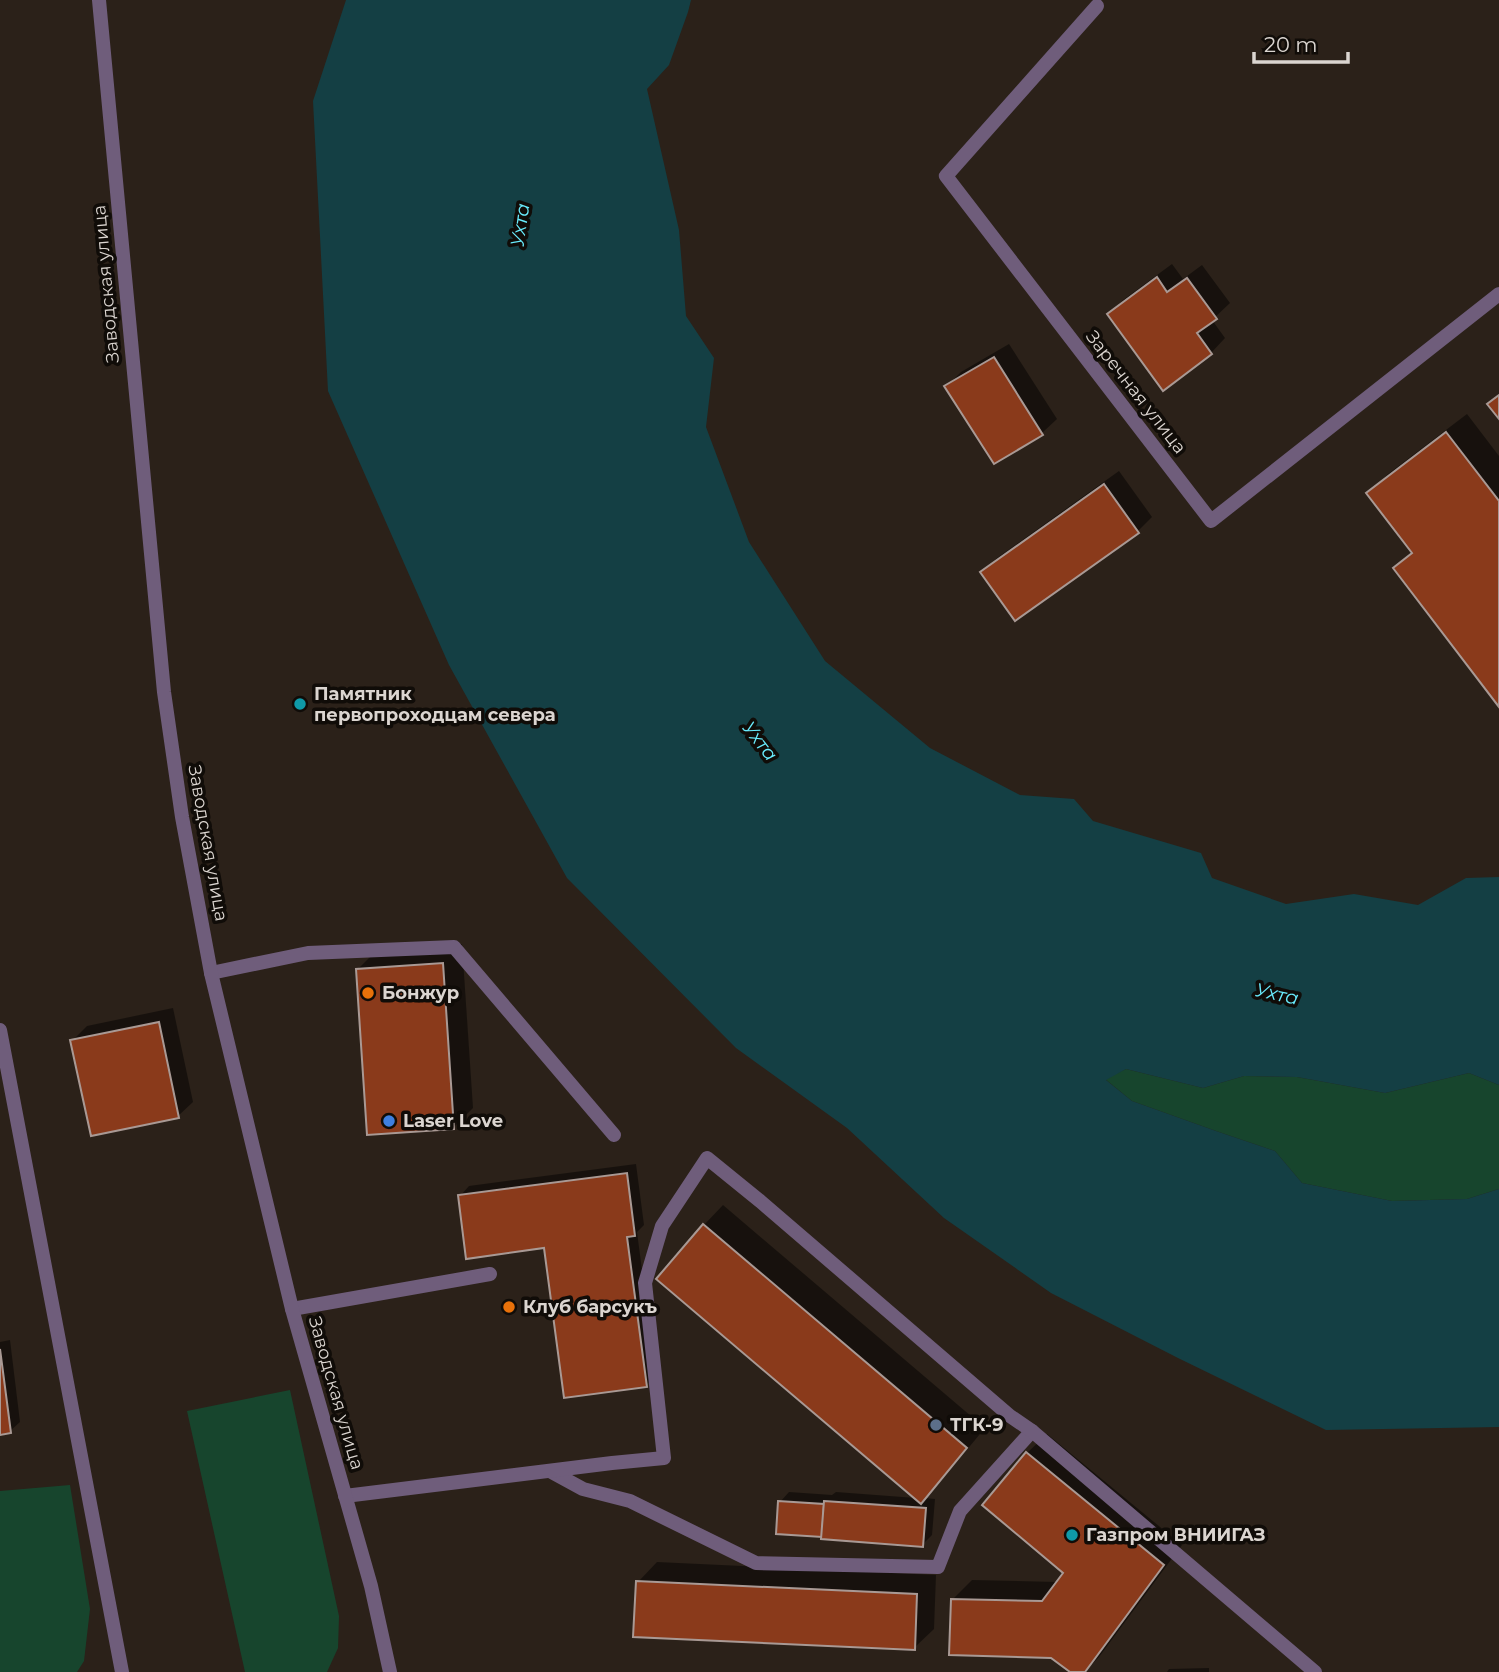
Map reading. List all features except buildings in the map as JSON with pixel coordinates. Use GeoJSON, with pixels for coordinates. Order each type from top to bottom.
{"type":"FeatureCollection","features":[{"type":"Feature","properties":{"kind":"street","name":"Заводская улица"},"geometry":{"type":"LineString","coordinates":[[99,0],[164,692],[182,817],[211,973],[292,1309],[371,1586],[390,1672]]}},
{"type":"Feature","properties":{"kind":"street","name":"Заречная улица"},"geometry":{"type":"LineString","coordinates":[[1097,6],[946,176],[1211,521],[1499,294]]}},
{"type":"Feature","properties":{"kind":"street"},"geometry":{"type":"LineString","coordinates":[[211,973],[308,953],[454,947],[614,1135]]}},
{"type":"Feature","properties":{"kind":"street"},"geometry":{"type":"LineString","coordinates":[[0,1030],[122,1672]]}},
{"type":"Feature","properties":{"kind":"street"},"geometry":{"type":"LineString","coordinates":[[345,1496],[664,1458],[645,1283],[663,1226],[707,1158],[1315,1672]]}},
{"type":"Feature","properties":{"kind":"street"},"geometry":{"type":"LineString","coordinates":[[292,1309],[490,1274]]}},
{"type":"Feature","properties":{"kind":"street"},"geometry":{"type":"LineString","coordinates":[[550,1471],[583,1489],[630,1501],[755,1563],[938,1567],[960,1511],[1032,1431]]}},
{"type":"Feature","properties":{"kind":"green space"},"geometry":{"type":"Polygon","coordinates":[[[1126,1069],[1203,1088],[1244,1076],[1297,1077],[1385,1093],[1469,1073],[1499,1085],[1499,1189],[1467,1199],[1392,1201],[1302,1183],[1275,1151],[1132,1101],[1105,1079],[1126,1069]]]}},
{"type":"Feature","properties":{"kind":"green space"},"geometry":{"type":"Polygon","coordinates":[[[290,1390],[339,1616],[338,1648],[327,1672],[245,1672],[187,1411],[290,1390]]]}},
{"type":"Feature","properties":{"kind":"green space"},"geometry":{"type":"Polygon","coordinates":[[[70,1485],[90,1609],[84,1661],[77,1672],[0,1672],[0,1491],[70,1485]]]}},
{"type":"Feature","properties":{"kind":"water","name":"Ухта"},"geometry":{"type":"Polygon","coordinates":[[[346,0],[691,0],[669,65],[647,89],[679,230],[686,316],[714,358],[706,427],[749,542],[825,661],[930,748],[1020,795],[1074,799],[1093,821],[1201,853],[1212,878],[1286,904],[1354,894],[1418,905],[1466,878],[1499,877],[1499,1085],[1469,1073],[1385,1093],[1297,1077],[1244,1076],[1203,1088],[1126,1069],[1106,1080],[1132,1101],[1275,1151],[1302,1183],[1392,1201],[1467,1199],[1499,1189],[1499,1427],[1326,1430],[1051,1293],[944,1218],[847,1128],[736,1048],[567,878],[449,665],[328,391],[313,101],[346,0]]]}},
{"type":"Feature","properties":{"kind":"place","name":"Памятник первопроходцам севера"},"geometry":{"type":"Point","coordinates":[300,704]}},
{"type":"Feature","properties":{"kind":"place","name":"Бонжур"},"geometry":{"type":"Point","coordinates":[368,993]}},
{"type":"Feature","properties":{"kind":"place","name":"Laser Love"},"geometry":{"type":"Point","coordinates":[389,1121]}},
{"type":"Feature","properties":{"kind":"place","name":"Клуб барсукъ"},"geometry":{"type":"Point","coordinates":[509,1307]}},
{"type":"Feature","properties":{"kind":"place","name":"ТГК-9"},"geometry":{"type":"Point","coordinates":[936,1425]}},
{"type":"Feature","properties":{"kind":"place","name":"Газпром ВНИИГАЗ"},"geometry":{"type":"Point","coordinates":[1072,1535]}}]}
